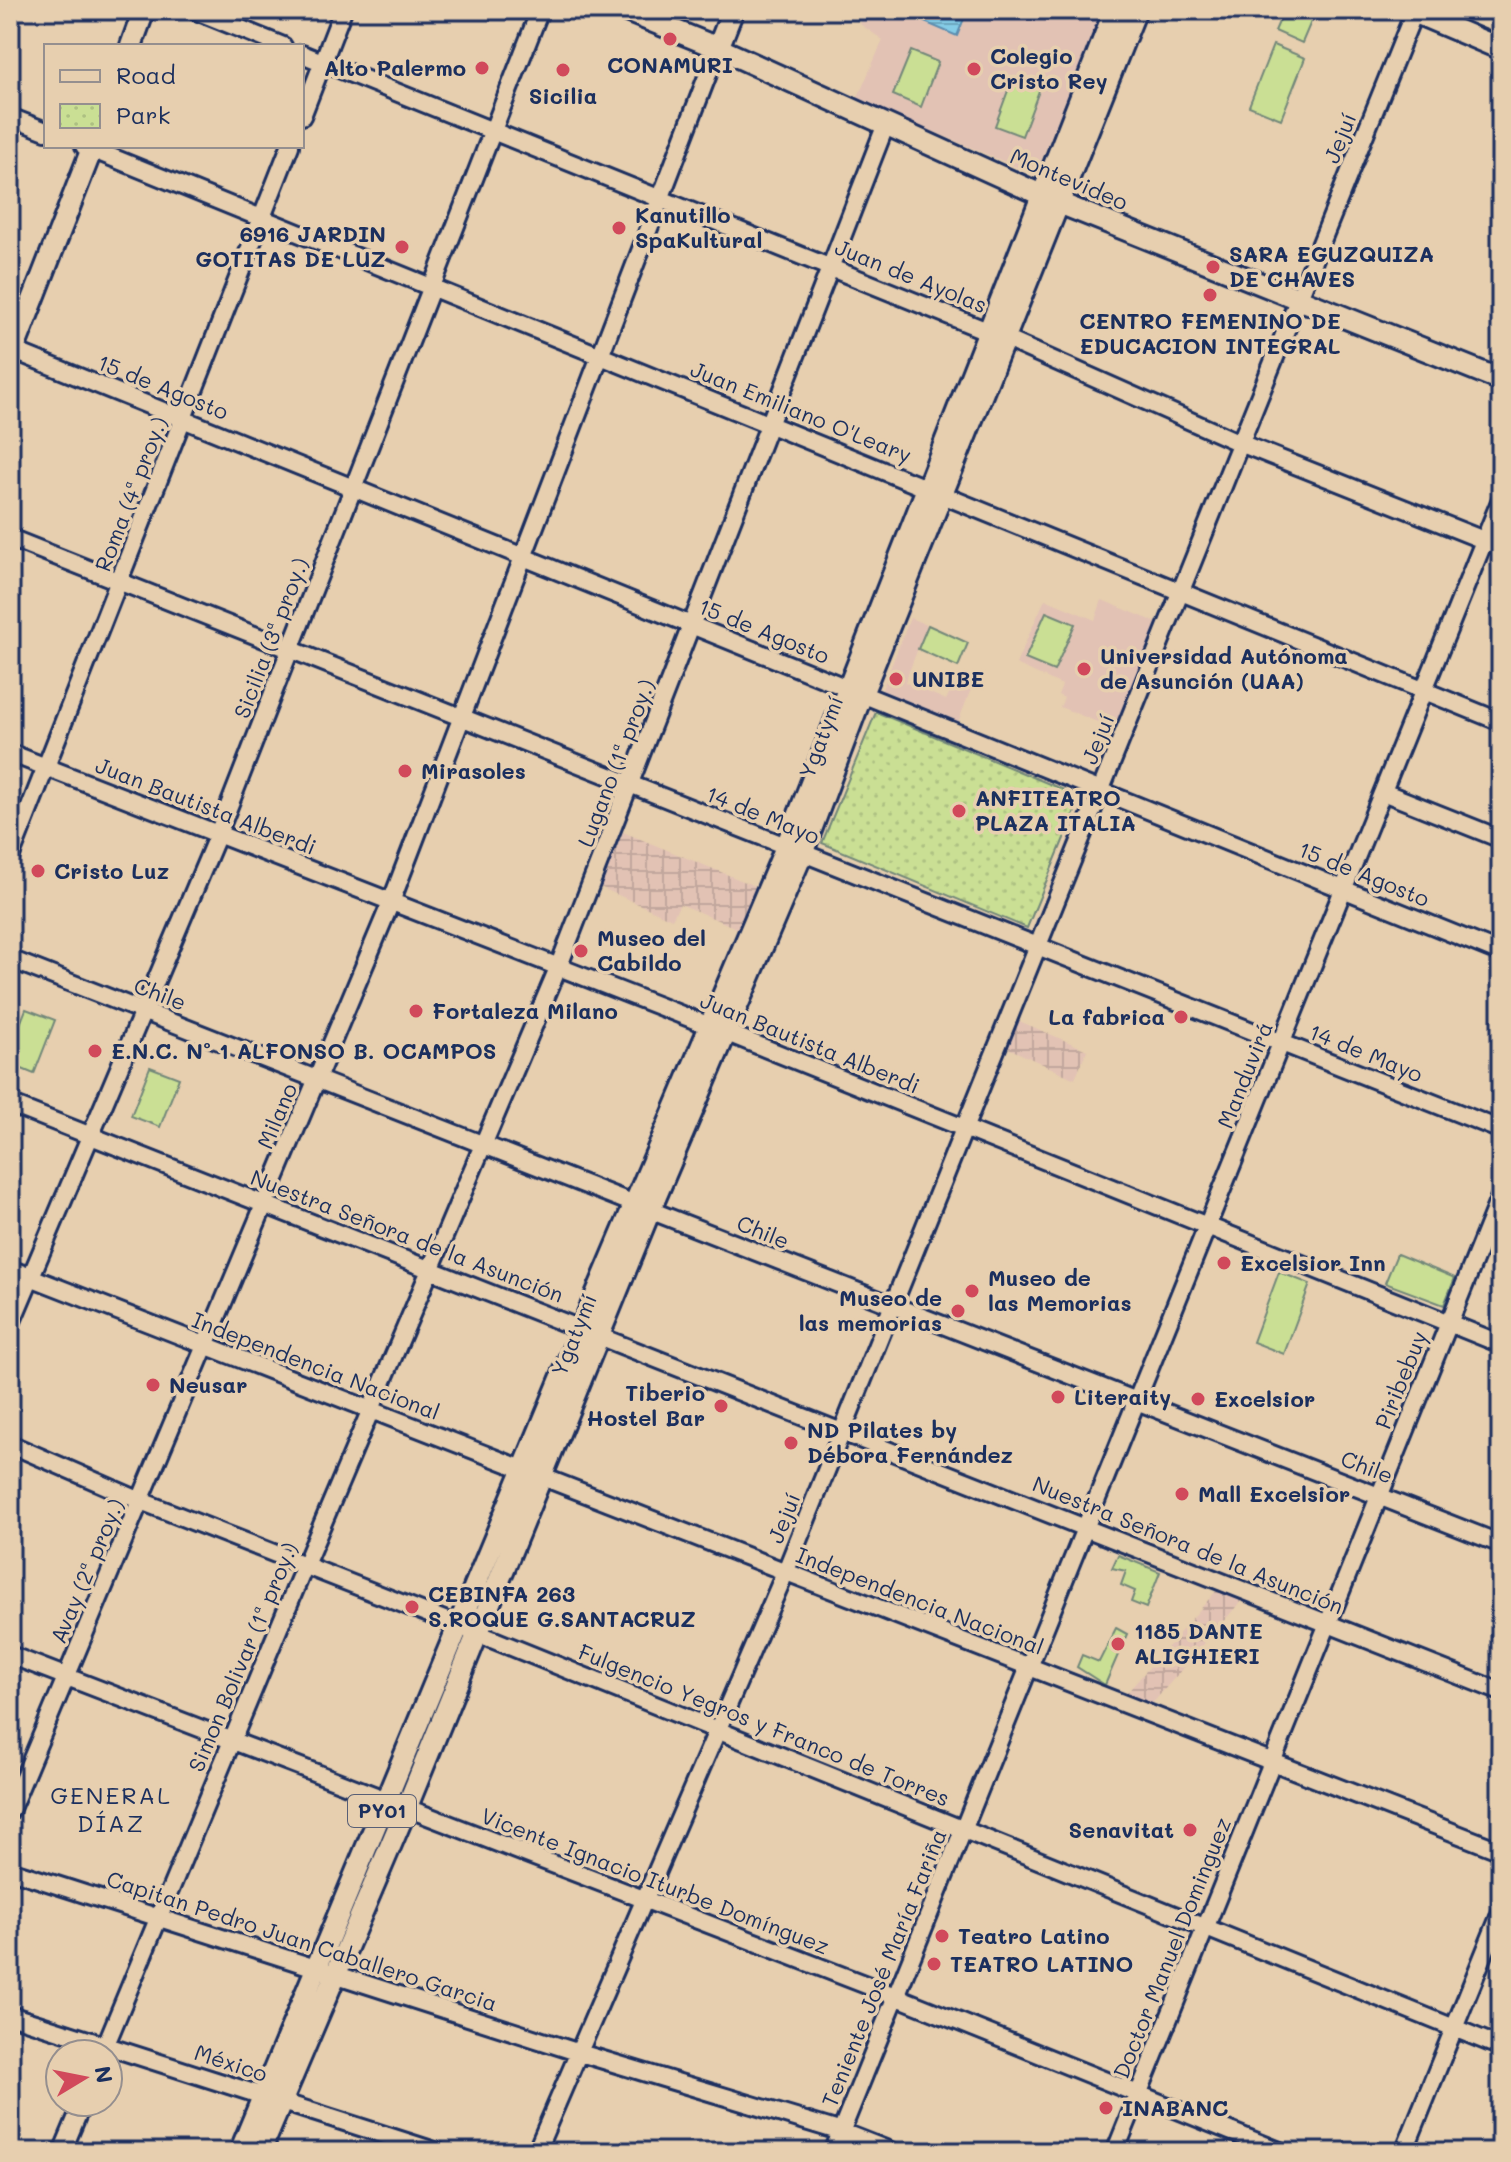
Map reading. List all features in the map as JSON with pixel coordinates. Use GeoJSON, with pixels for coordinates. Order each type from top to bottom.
{"type":"FeatureCollection","features":[{"type":"Feature","properties":{"kind":"main road"},"geometry":{"type":"LineString","coordinates":[[132,44],[144,10]]}},
{"type":"Feature","properties":{"kind":"main road","name":"Montevideo"},"geometry":{"type":"LineString","coordinates":[[624,10],[718,48],[1051,199],[1501,380]]}},
{"type":"Feature","properties":{"kind":"main road"},"geometry":{"type":"LineString","coordinates":[[718,48],[733,10]]}},
{"type":"Feature","properties":{"kind":"main road","name":"Ygatymí"},"geometry":{"type":"LineString","coordinates":[[1051,199],[1115,10]]}},
{"type":"Feature","properties":{"kind":"main road","name":"Ygatymí"},"geometry":{"type":"LineString","coordinates":[[532,1473],[794,851],[854,691],[1051,199],[1136,10]]}},
{"type":"Feature","properties":{"kind":"main road"},"geometry":{"type":"LineString","coordinates":[[1413,11],[1501,49]]}},
{"type":"Feature","properties":{"kind":"main road"},"geometry":{"type":"LineString","coordinates":[[11,352],[90,148]]}},
{"type":"Feature","properties":{"kind":"main road","name":"PY01"},"geometry":{"type":"LineString","coordinates":[[260,2152],[273,2100],[326,1972],[386,1802],[468,1629],[532,1473]]}},
{"type":"Feature","properties":{"kind":"main road","name":"PY01"},"geometry":{"type":"LineString","coordinates":[[326,1972],[406,1809],[468,1629]]}},
{"type":"Feature","properties":{"kind":"main road","name":"PY01"},"geometry":{"type":"LineString","coordinates":[[240,2152],[273,2100]]}},
{"type":"Feature","properties":{"kind":"street"},"geometry":{"type":"LineString","coordinates":[[194,10],[278,44]]}},
{"type":"Feature","properties":{"kind":"street"},"geometry":{"type":"LineString","coordinates":[[304,111],[343,10]]}},
{"type":"Feature","properties":{"kind":"street","name":"Sicilia (3ª proy.)"},"geometry":{"type":"LineString","coordinates":[[10,1326],[218,834],[540,10]]}},
{"type":"Feature","properties":{"kind":"street","name":"Jejuí"},"geometry":{"type":"LineString","coordinates":[[536,2152],[785,1573],[1413,11]]}},
{"type":"Feature","properties":{"kind":"street","name":"Milano"},"geometry":{"type":"LineString","coordinates":[[203,1348],[391,902],[718,48]]}},
{"type":"Feature","properties":{"kind":"street","name":"Juan de Ayolas"},"geometry":{"type":"LineString","coordinates":[[304,55],[996,335],[1240,443],[1501,547]]}},
{"type":"Feature","properties":{"kind":"street"},"geometry":{"type":"LineString","coordinates":[[10,117],[44,130]]}},
{"type":"Feature","properties":{"kind":"street","name":"Lugano (1ª proy.)"},"geometry":{"type":"LineString","coordinates":[[371,1411],[632,786],[886,124]]}},
{"type":"Feature","properties":{"kind":"street","name":"Juan Emiliano O'Leary"},"geometry":{"type":"LineString","coordinates":[[92,148],[1501,722]]}},
{"type":"Feature","properties":{"kind":"street","name":"Roma (4ª proy.)"},"geometry":{"type":"LineString","coordinates":[[10,858],[48,768],[289,148]]}},
{"type":"Feature","properties":{"kind":"street","name":"15 de Agosto"},"geometry":{"type":"LineString","coordinates":[[11,352],[184,419],[1501,953]]}},
{"type":"Feature","properties":{"kind":"street","name":"Manduvirá"},"geometry":{"type":"LineString","coordinates":[[1031,1668],[1501,499]]}},
{"type":"Feature","properties":{"kind":"street","name":"14 de Mayo"},"geometry":{"type":"LineString","coordinates":[[10,538],[1501,1130]]}},
{"type":"Feature","properties":{"kind":"street","name":"Juan Bautista Alberdi"},"geometry":{"type":"LineString","coordinates":[[10,753],[718,1029],[1501,1344]]}},
{"type":"Feature","properties":{"kind":"street"},"geometry":{"type":"LineString","coordinates":[[1383,792],[1501,839]]}},
{"type":"Feature","properties":{"kind":"street","name":"Chile"},"geometry":{"type":"LineString","coordinates":[[10,959],[892,1308],[1501,1544]]}},
{"type":"Feature","properties":{"kind":"street","name":"Nuestra Señora de la Asunción"},"geometry":{"type":"LineString","coordinates":[[10,1104],[1501,1692]]}},
{"type":"Feature","properties":{"kind":"street","name":"Piribebuy"},"geometry":{"type":"LineString","coordinates":[[1270,1761],[1501,1194]]}},
{"type":"Feature","properties":{"kind":"street","name":"Independencia Nacional"},"geometry":{"type":"LineString","coordinates":[[10,1269],[203,1348],[1501,1851]]}},
{"type":"Feature","properties":{"kind":"street","name":"Avay (2ª proy.)"},"geometry":{"type":"LineString","coordinates":[[10,1811],[203,1348]]}},
{"type":"Feature","properties":{"kind":"street","name":"Simon Bolivar (1ª proy.)"},"geometry":{"type":"LineString","coordinates":[[109,2038],[371,1411]]}},
{"type":"Feature","properties":{"kind":"street","name":"Fulgencio Yegros y Franco de Torres"},"geometry":{"type":"LineString","coordinates":[[10,1444],[141,1501],[468,1629],[1501,2047]]}},
{"type":"Feature","properties":{"kind":"street","name":"Vicente Ignacio Iturbe Domínguez"},"geometry":{"type":"LineString","coordinates":[[10,1655],[895,1996],[1282,2152]]}},
{"type":"Feature","properties":{"kind":"street","name":"Teniente José María Fariña"},"geometry":{"type":"LineString","coordinates":[[833,2152],[1031,1668]]}},
{"type":"Feature","properties":{"kind":"street","name":"Doctor Manuel Dominguez"},"geometry":{"type":"LineString","coordinates":[[1115,2152],[1270,1761]]}},
{"type":"Feature","properties":{"kind":"street","name":"Capitan Pedro Juan Caballero Garcia"},"geometry":{"type":"LineString","coordinates":[[10,1870],[580,2053],[842,2132],[893,2152]]}},
{"type":"Feature","properties":{"kind":"street"},"geometry":{"type":"LineString","coordinates":[[1404,2152],[1501,1912]]}},
{"type":"Feature","properties":{"kind":"street","name":"México"},"geometry":{"type":"LineString","coordinates":[[10,2015],[72,2038]]}},
{"type":"Feature","properties":{"kind":"street","name":"México"},"geometry":{"type":"LineString","coordinates":[[124,2056],[438,2152]]}},
{"type":"Feature","properties":{"kind":"street"},"geometry":{"type":"LineString","coordinates":[[62,2152],[76,2118]]}},
{"type":"Feature","properties":{"kind":"shaded area","name":"Colegio Cristo Rey"},"geometry":{"type":"Polygon","coordinates":[[[858,10],[1103,10],[1035,175],[857,99],[883,40],[860,24],[862,14],[858,10]]]}},
{"type":"Feature","properties":{"kind":"shaded area","name":"Universidad Autónoma de Asunción (UAA)"},"geometry":{"type":"Polygon","coordinates":[[[1045,599],[1095,620],[1102,600],[1158,623],[1115,729],[1060,707],[1064,698],[1058,695],[1062,685],[1016,664],[1045,599]]]}},
{"type":"Feature","properties":{"kind":"shaded area","name":"UNIBE"},"geometry":{"type":"Polygon","coordinates":[[[910,618],[927,625],[905,682],[946,700],[957,677],[973,684],[957,725],[881,692],[910,618]]]}},
{"type":"Feature","properties":{"kind":"shaded area"},"geometry":{"type":"Polygon","coordinates":[[[623,832],[760,888],[743,931],[680,904],[672,919],[600,887],[623,832]]]}},
{"type":"Feature","properties":{"kind":"shaded area"},"geometry":{"type":"Polygon","coordinates":[[[1017,1020],[1087,1050],[1075,1079],[1006,1047],[1017,1020]]]}},
{"type":"Feature","properties":{"kind":"shaded area"},"geometry":{"type":"Polygon","coordinates":[[[1217,1590],[1242,1600],[1151,1705],[1125,1695],[1217,1590]]]}},
{"type":"Feature","properties":{"kind":"green space"},"geometry":{"type":"Polygon","coordinates":[[[1284,10],[1316,10],[1302,43],[1275,31],[1284,10]]]}},
{"type":"Feature","properties":{"kind":"green space"},"geometry":{"type":"Polygon","coordinates":[[[1273,45],[1305,58],[1281,119],[1249,106],[1273,45]]]}},
{"type":"Feature","properties":{"kind":"green space"},"geometry":{"type":"Polygon","coordinates":[[[911,51],[938,62],[921,107],[893,95],[911,51]]]}},
{"type":"Feature","properties":{"kind":"green space"},"geometry":{"type":"Polygon","coordinates":[[[1013,77],[1040,88],[1022,136],[995,126],[1013,77]]]}},
{"type":"Feature","properties":{"kind":"green space"},"geometry":{"type":"Polygon","coordinates":[[[1046,612],[1075,624],[1054,671],[1025,659],[1046,612]]]}},
{"type":"Feature","properties":{"kind":"green space"},"geometry":{"type":"Polygon","coordinates":[[[928,625],[968,643],[958,667],[918,649],[928,625]]]}},
{"type":"Feature","properties":{"kind":"green space"},"geometry":{"type":"Polygon","coordinates":[[[876,712],[1081,797],[1027,928],[822,843],[876,712]]]}},
{"type":"Feature","properties":{"kind":"green space"},"geometry":{"type":"Polygon","coordinates":[[[26,1009],[55,1020],[34,1074],[10,1064],[10,1050],[26,1009]]]}},
{"type":"Feature","properties":{"kind":"green space"},"geometry":{"type":"Polygon","coordinates":[[[150,1067],[179,1078],[160,1127],[131,1116],[150,1067]]]}},
{"type":"Feature","properties":{"kind":"green space"},"geometry":{"type":"Polygon","coordinates":[[[1397,1254],[1455,1278],[1444,1305],[1385,1283],[1397,1254]]]}},
{"type":"Feature","properties":{"kind":"green space"},"geometry":{"type":"Polygon","coordinates":[[[1279,1272],[1310,1284],[1284,1354],[1253,1342],[1279,1272]]]}},
{"type":"Feature","properties":{"kind":"green space"},"geometry":{"type":"Polygon","coordinates":[[[1118,1555],[1160,1572],[1146,1608],[1131,1602],[1135,1591],[1121,1585],[1126,1571],[1112,1568],[1118,1555]]]}},
{"type":"Feature","properties":{"kind":"green space"},"geometry":{"type":"Polygon","coordinates":[[[1116,1628],[1127,1634],[1105,1685],[1077,1667],[1082,1655],[1099,1662],[1116,1628]]]}},
{"type":"Feature","properties":{"kind":"water"},"geometry":{"type":"Polygon","coordinates":[[[918,10],[950,10],[965,16],[957,36],[915,18],[918,10]]]}},
{"type":"Feature","properties":{"kind":"place","name":"CONAMURI"},"geometry":{"type":"Point","coordinates":[670,39]}},
{"type":"Feature","properties":{"kind":"place","name":"Alto Palermo"},"geometry":{"type":"Point","coordinates":[482,68]}},
{"type":"Feature","properties":{"kind":"place","name":"Colegio Cristo Rey"},"geometry":{"type":"Point","coordinates":[974,69]}},
{"type":"Feature","properties":{"kind":"place","name":"Sicilia"},"geometry":{"type":"Point","coordinates":[563,70]}},
{"type":"Feature","properties":{"kind":"place","name":"Kanutillo SpaKultural"},"geometry":{"type":"Point","coordinates":[619,228]}},
{"type":"Feature","properties":{"kind":"place","name":"6916 JARDIN GOTITAS DE LUZ"},"geometry":{"type":"Point","coordinates":[402,247]}},
{"type":"Feature","properties":{"kind":"place","name":"SARA EGUZQUIZA DE CHAVES"},"geometry":{"type":"Point","coordinates":[1213,267]}},
{"type":"Feature","properties":{"kind":"place","name":"CENTRO FEMENINO DE EDUCACION INTEGRAL"},"geometry":{"type":"Point","coordinates":[1210,295]}},
{"type":"Feature","properties":{"kind":"place","name":"Universidad Autónoma de Asunción (UAA)"},"geometry":{"type":"Point","coordinates":[1084,669]}},
{"type":"Feature","properties":{"kind":"place","name":"UNIBE"},"geometry":{"type":"Point","coordinates":[896,679]}},
{"type":"Feature","properties":{"kind":"place","name":"Mirasoles"},"geometry":{"type":"Point","coordinates":[405,771]}},
{"type":"Feature","properties":{"kind":"place","name":"ANFITEATRO PLAZA ITALIA"},"geometry":{"type":"Point","coordinates":[959,811]}},
{"type":"Feature","properties":{"kind":"place","name":"Cristo Luz"},"geometry":{"type":"Point","coordinates":[38,871]}},
{"type":"Feature","properties":{"kind":"place","name":"Museo del Cabildo"},"geometry":{"type":"Point","coordinates":[581,951]}},
{"type":"Feature","properties":{"kind":"place","name":"Fortaleza Milano"},"geometry":{"type":"Point","coordinates":[416,1011]}},
{"type":"Feature","properties":{"kind":"place","name":"La fabrica"},"geometry":{"type":"Point","coordinates":[1181,1017]}},
{"type":"Feature","properties":{"kind":"place","name":"E.N.C. Nº 1 ALFONSO B. OCAMPOS"},"geometry":{"type":"Point","coordinates":[95,1051]}},
{"type":"Feature","properties":{"kind":"place","name":"Excelsior Inn"},"geometry":{"type":"Point","coordinates":[1224,1263]}},
{"type":"Feature","properties":{"kind":"place","name":"Museo de las Memorias"},"geometry":{"type":"Point","coordinates":[972,1291]}},
{"type":"Feature","properties":{"kind":"place","name":"Museo de las memorias"},"geometry":{"type":"Point","coordinates":[958,1311]}},
{"type":"Feature","properties":{"kind":"place","name":"Neusar"},"geometry":{"type":"Point","coordinates":[153,1385]}},
{"type":"Feature","properties":{"kind":"place","name":"Literaity"},"geometry":{"type":"Point","coordinates":[1058,1397]}},
{"type":"Feature","properties":{"kind":"place","name":"Excelsior"},"geometry":{"type":"Point","coordinates":[1198,1399]}},
{"type":"Feature","properties":{"kind":"place","name":"Tiberio Hostel Bar"},"geometry":{"type":"Point","coordinates":[721,1406]}},
{"type":"Feature","properties":{"kind":"place","name":"ND Pilates by Débora Fernández"},"geometry":{"type":"Point","coordinates":[791,1443]}},
{"type":"Feature","properties":{"kind":"place","name":"Mall Excelsior"},"geometry":{"type":"Point","coordinates":[1182,1494]}},
{"type":"Feature","properties":{"kind":"place","name":"CEBINFA 263 S.ROQUE G.SANTACRUZ"},"geometry":{"type":"Point","coordinates":[412,1607]}},
{"type":"Feature","properties":{"kind":"place","name":"1185 DANTE ALIGHIERI"},"geometry":{"type":"Point","coordinates":[1118,1644]}},
{"type":"Feature","properties":{"kind":"place","name":"Senavitat"},"geometry":{"type":"Point","coordinates":[1190,1830]}},
{"type":"Feature","properties":{"kind":"place","name":"Teatro Latino"},"geometry":{"type":"Point","coordinates":[942,1936]}},
{"type":"Feature","properties":{"kind":"place","name":"TEATRO LATINO"},"geometry":{"type":"Point","coordinates":[934,1964]}},
{"type":"Feature","properties":{"kind":"place","name":"INABANC"},"geometry":{"type":"Point","coordinates":[1106,2108]}},
{"type":"Feature","properties":{"kind":"district","name":"GENERAL DÍAZ"},"geometry":{"type":"Point","coordinates":[111,1810]}}]}
